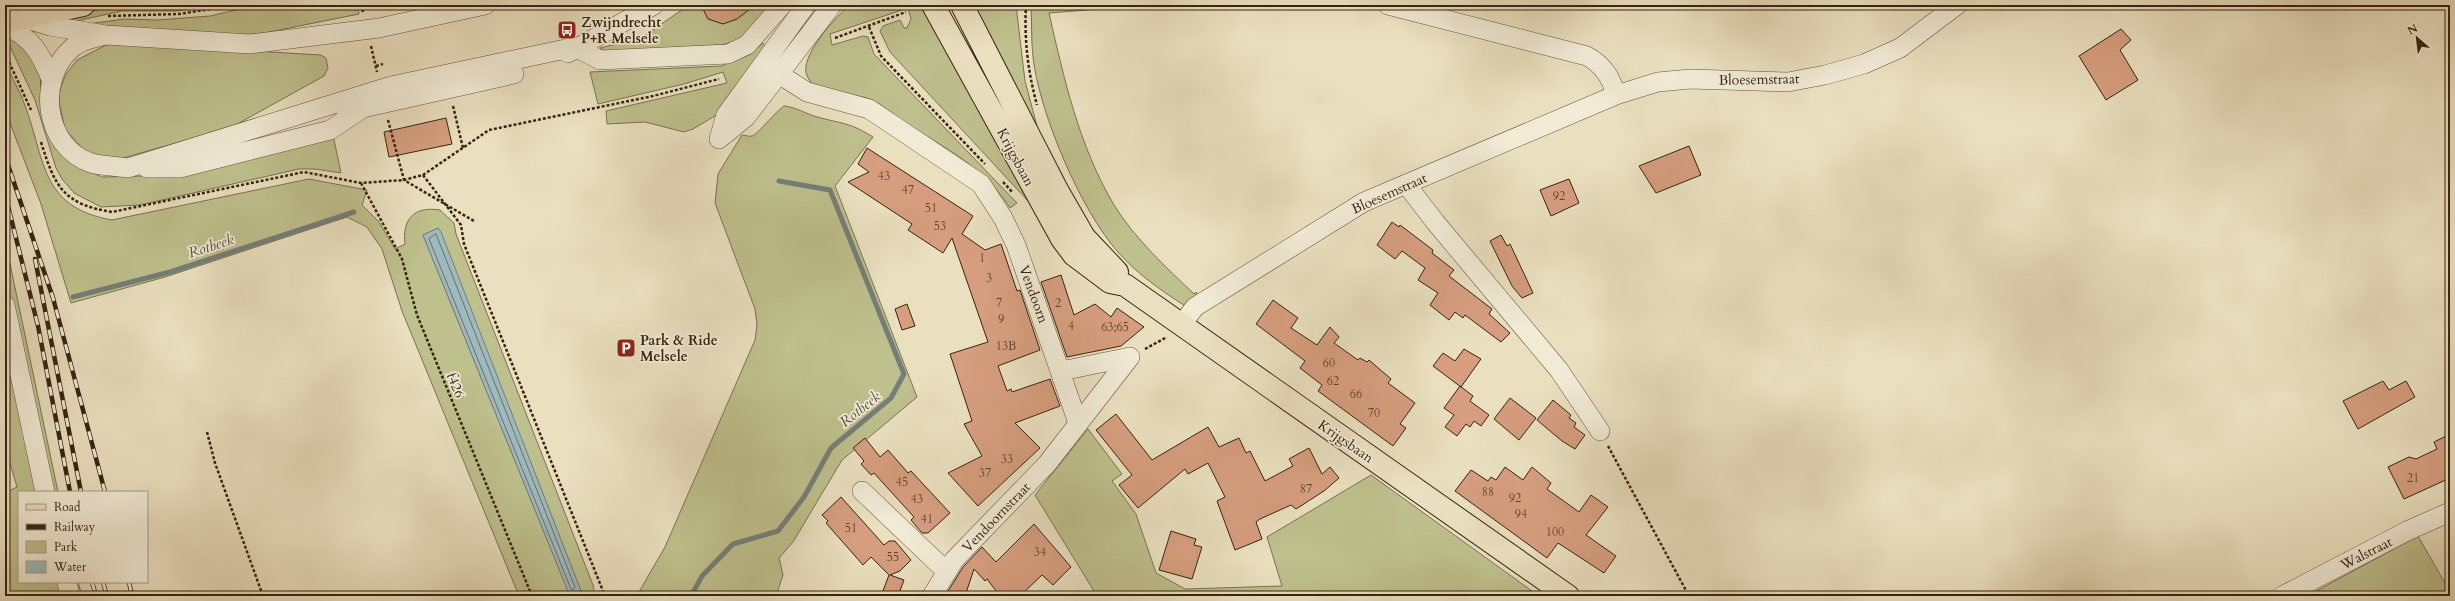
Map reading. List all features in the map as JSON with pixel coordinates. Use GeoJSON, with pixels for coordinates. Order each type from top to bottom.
{"type":"FeatureCollection","features":[{"type":"Feature","properties":{"kind":"main road"},"geometry":{"type":"LineString","coordinates":[[8,15],[83,5]]}},
{"type":"Feature","properties":{"kind":"main road","name":"Krijgsbaan"},"geometry":{"type":"LineString","coordinates":[[933,5],[1062,239],[1074,255],[1110,282],[1125,285]]}},
{"type":"Feature","properties":{"kind":"main road","name":"Krijgsbaan"},"geometry":{"type":"LineString","coordinates":[[962,5],[1080,231],[1096,252],[1116,270],[1125,285],[1568,596]]}},
{"type":"Feature","properties":{"kind":"street"},"geometry":{"type":"LineString","coordinates":[[294,39],[424,5]]}},
{"type":"Feature","properties":{"kind":"street"},"geometry":{"type":"LineString","coordinates":[[8,15],[50,26],[106,35],[250,44],[379,28],[486,5]]}},
{"type":"Feature","properties":{"kind":"street"},"geometry":{"type":"LineString","coordinates":[[322,107],[364,108],[553,65],[575,47],[633,18],[654,5]]}},
{"type":"Feature","properties":{"kind":"street"},"geometry":{"type":"LineString","coordinates":[[128,168],[391,86],[575,47],[600,60],[728,54],[747,44],[782,5]]}},
{"type":"Feature","properties":{"kind":"street"},"geometry":{"type":"LineString","coordinates":[[770,70],[806,5]]}},
{"type":"Feature","properties":{"kind":"street"},"geometry":{"type":"LineString","coordinates":[[770,70],[832,5]]}},
{"type":"Feature","properties":{"kind":"street"},"geometry":{"type":"LineString","coordinates":[[1388,5],[1587,56],[1599,63],[1611,79],[1616,95]]}},
{"type":"Feature","properties":{"kind":"street","name":"Bloesemstraat"},"geometry":{"type":"LineString","coordinates":[[1181,325],[1196,307],[1338,216],[1364,202],[1616,95],[1658,82],[1690,79],[1788,82],[1825,75],[1864,64],[1900,48],[1957,5]]}},
{"type":"Feature","properties":{"kind":"street"},"geometry":{"type":"LineString","coordinates":[[8,15],[20,32],[35,47],[51,79]]}},
{"type":"Feature","properties":{"kind":"street"},"geometry":{"type":"LineString","coordinates":[[106,35],[87,39],[72,48],[59,63],[51,79],[48,109],[63,142],[77,154],[91,162],[128,168],[180,168],[330,130],[364,108]]}},
{"type":"Feature","properties":{"kind":"street","name":"Vendoorn"},"geometry":{"type":"LineString","coordinates":[[770,70],[807,92],[869,109],[981,184],[1004,218],[1016,245],[1078,423]]}},
{"type":"Feature","properties":{"kind":"street"},"geometry":{"type":"LineString","coordinates":[[1406,184],[1436,223],[1559,370],[1600,431]]}},
{"type":"Feature","properties":{"kind":"street"},"geometry":{"type":"LineString","coordinates":[[5,305],[45,491]]}},
{"type":"Feature","properties":{"kind":"street"},"geometry":{"type":"LineString","coordinates":[[1061,371],[1130,357]]}},
{"type":"Feature","properties":{"kind":"street"},"geometry":{"type":"LineString","coordinates":[[1078,423],[1130,357]]}},
{"type":"Feature","properties":{"kind":"street","name":"Vendoornstraat"},"geometry":{"type":"LineString","coordinates":[[932,596],[954,560],[1047,464],[1078,423]]}},
{"type":"Feature","properties":{"kind":"street"},"geometry":{"type":"LineString","coordinates":[[862,491],[947,572]]}},
{"type":"Feature","properties":{"kind":"street","name":"Walstraat"},"geometry":{"type":"LineString","coordinates":[[2282,596],[2407,531],[2450,512]]}},
{"type":"Feature","properties":{"kind":"street"},"geometry":{"type":"LineString","coordinates":[[67,583],[70,596]]}},
{"type":"Feature","properties":{"kind":"path"},"geometry":{"type":"LineString","coordinates":[[1026,5],[1024,32],[1029,77],[1038,111]]}},
{"type":"Feature","properties":{"kind":"path"},"geometry":{"type":"LineString","coordinates":[[363,6],[368,7]]}},
{"type":"Feature","properties":{"kind":"path"},"geometry":{"type":"LineString","coordinates":[[835,38],[869,27],[906,12]]}},
{"type":"Feature","properties":{"kind":"path"},"geometry":{"type":"LineString","coordinates":[[869,27],[881,56],[987,166]]}},
{"type":"Feature","properties":{"kind":"path"},"geometry":{"type":"LineString","coordinates":[[376,66],[384,64]]}},
{"type":"Feature","properties":{"kind":"path"},"geometry":{"type":"LineString","coordinates":[[388,120],[404,180],[474,221]]}},
{"type":"Feature","properties":{"kind":"path"},"geometry":{"type":"LineString","coordinates":[[423,175],[441,201],[461,225],[464,244],[605,596]]}},
{"type":"Feature","properties":{"kind":"path"},"geometry":{"type":"LineString","coordinates":[[1002,181],[1017,197]]}},
{"type":"Feature","properties":{"kind":"path","name":"f426"},"geometry":{"type":"LineString","coordinates":[[361,183],[402,259],[417,315],[532,596]]}},
{"type":"Feature","properties":{"kind":"path"},"geometry":{"type":"LineString","coordinates":[[1130,357],[1173,334],[1181,325]]}},
{"type":"Feature","properties":{"kind":"path"},"geometry":{"type":"LineString","coordinates":[[1600,431],[1689,596]]}},
{"type":"Feature","properties":{"kind":"path"},"geometry":{"type":"LineString","coordinates":[[207,432],[217,469],[263,596]]}},
{"type":"Feature","properties":{"kind":"green space"},"geometry":{"type":"Polygon","coordinates":[[[119,5],[223,5],[176,11],[122,11],[76,21],[51,21],[119,5]]]}},
{"type":"Feature","properties":{"kind":"green space"},"geometry":{"type":"Polygon","coordinates":[[[257,5],[357,5],[359,14],[264,33],[232,36],[87,24],[124,19],[158,20],[210,16],[257,5]]]}},
{"type":"Feature","properties":{"kind":"green space"},"geometry":{"type":"Polygon","coordinates":[[[689,5],[776,5],[744,39],[721,45],[605,51],[600,48],[641,38],[689,5]]]}},
{"type":"Feature","properties":{"kind":"green space"},"geometry":{"type":"Polygon","coordinates":[[[850,5],[918,5],[933,23],[1032,199],[1028,201],[890,52],[880,31],[883,26],[900,20],[904,28],[907,28],[911,19],[908,8],[830,34],[832,45],[863,36],[868,37],[874,54],[1017,203],[1010,208],[999,193],[976,170],[949,150],[906,123],[875,101],[862,97],[827,92],[812,83],[807,76],[806,68],[808,59],[820,38],[836,18],[850,5]]]}},
{"type":"Feature","properties":{"kind":"green space"},"geometry":{"type":"Polygon","coordinates":[[[970,5],[1016,5],[1025,81],[1037,126],[1051,158],[970,5]]]}},
{"type":"Feature","properties":{"kind":"green space"},"geometry":{"type":"Polygon","coordinates":[[[1031,5],[1150,5],[1049,13],[1074,112],[1091,159],[1102,183],[1122,217],[1141,241],[1194,294],[1196,292],[1198,298],[1187,307],[1151,282],[1125,260],[1104,234],[1076,187],[1053,132],[1037,79],[1032,51],[1031,5]]]}},
{"type":"Feature","properties":{"kind":"green space"},"geometry":{"type":"Polygon","coordinates":[[[13,39],[40,65],[41,99],[72,163],[102,177],[143,176],[333,135],[341,173],[315,169],[299,169],[140,205],[101,207],[74,193],[62,179],[56,168],[35,100],[7,40],[13,39]]]}},
{"type":"Feature","properties":{"kind":"green space"},"geometry":{"type":"Polygon","coordinates":[[[120,43],[321,55],[326,58],[328,68],[324,76],[232,127],[123,158],[97,157],[83,149],[65,129],[59,102],[60,89],[66,74],[77,60],[106,45],[120,43]]]}},
{"type":"Feature","properties":{"kind":"green space"},"geometry":{"type":"Polygon","coordinates":[[[763,43],[767,49],[725,110],[693,129],[684,132],[645,122],[607,124],[606,111],[727,83],[723,72],[684,84],[598,104],[590,72],[721,66],[749,55],[763,43]]]}},
{"type":"Feature","properties":{"kind":"green space"},"geometry":{"type":"Polygon","coordinates":[[[5,62],[24,103],[42,162],[49,178],[58,192],[71,204],[88,214],[112,220],[309,179],[367,190],[362,205],[379,222],[395,249],[405,244],[406,228],[408,221],[412,216],[423,210],[440,210],[454,223],[456,234],[593,585],[595,596],[570,596],[519,596],[402,311],[382,249],[367,227],[347,217],[165,277],[71,303],[41,204],[5,110],[5,62]],[[438,228],[423,235],[570,596],[581,591],[438,228]]]}},
{"type":"Feature","properties":{"kind":"green space"},"geometry":{"type":"Polygon","coordinates":[[[784,106],[817,117],[852,126],[873,137],[835,186],[917,397],[842,460],[793,542],[779,558],[783,575],[776,596],[633,596],[639,592],[665,547],[755,340],[757,325],[755,309],[715,203],[718,174],[742,135],[754,135],[784,106]]]}},
{"type":"Feature","properties":{"kind":"green space"},"geometry":{"type":"Polygon","coordinates":[[[5,240],[58,491],[18,491],[18,583],[78,583],[82,596],[5,596],[5,493],[17,487],[5,446],[5,240]]]}},
{"type":"Feature","properties":{"kind":"green space"},"geometry":{"type":"Polygon","coordinates":[[[1088,429],[1122,474],[1112,481],[1136,514],[1156,573],[1185,589],[1282,586],[1267,537],[1371,475],[1539,596],[1097,596],[1035,495],[1088,429]]]}},
{"type":"Feature","properties":{"kind":"green space"},"geometry":{"type":"Polygon","coordinates":[[[2418,536],[2450,592],[2450,596],[2307,596],[2418,536]]]}},
{"type":"Feature","properties":{"kind":"water"},"geometry":{"type":"Polygon","coordinates":[[[438,228],[441,232],[581,591],[570,596],[423,235],[438,228]]]}},
{"type":"Feature","properties":{"kind":"building"},"geometry":{"type":"Polygon","coordinates":[[[701,5],[755,5],[737,19],[723,24],[708,19],[701,5]]]}},
{"type":"Feature","properties":{"kind":"building"},"geometry":{"type":"Polygon","coordinates":[[[2121,29],[2131,40],[2120,50],[2138,80],[2106,100],[2079,56],[2121,29]]]}},
{"type":"Feature","properties":{"kind":"building"},"geometry":{"type":"Polygon","coordinates":[[[446,118],[452,144],[389,157],[384,132],[446,118]]]}},
{"type":"Feature","properties":{"kind":"building"},"geometry":{"type":"Polygon","coordinates":[[[1689,146],[1701,175],[1656,193],[1639,166],[1689,146]]]}},
{"type":"Feature","properties":{"kind":"building"},"geometry":{"type":"Polygon","coordinates":[[[867,148],[973,216],[962,234],[985,250],[1001,244],[1017,291],[1020,290],[1040,350],[998,366],[1007,391],[1011,389],[1012,392],[1050,379],[1060,406],[1015,423],[1040,448],[978,506],[948,473],[982,456],[964,424],[972,421],[950,354],[988,342],[952,238],[943,253],[908,230],[912,224],[848,182],[869,172],[858,164],[867,148]]]}},
{"type":"Feature","properties":{"kind":"building"},"geometry":{"type":"Polygon","coordinates":[[[1569,179],[1579,203],[1551,216],[1540,190],[1569,179]]]}},
{"type":"Feature","properties":{"kind":"building"},"geometry":{"type":"Polygon","coordinates":[[[1392,222],[1399,227],[1400,225],[1433,250],[1432,253],[1454,270],[1449,276],[1492,309],[1489,314],[1510,333],[1501,342],[1465,315],[1463,318],[1455,312],[1449,320],[1430,305],[1438,293],[1418,280],[1425,268],[1402,251],[1395,259],[1377,245],[1392,222]]]}},
{"type":"Feature","properties":{"kind":"building"},"geometry":{"type":"Polygon","coordinates":[[[1501,235],[1507,246],[1510,244],[1533,293],[1522,298],[1512,286],[1490,241],[1501,235]]]}},
{"type":"Feature","properties":{"kind":"building"},"geometry":{"type":"Polygon","coordinates":[[[1061,275],[1074,315],[1095,304],[1111,317],[1117,308],[1144,327],[1121,346],[1067,357],[1041,282],[1061,275]]]}},
{"type":"Feature","properties":{"kind":"building"},"geometry":{"type":"Polygon","coordinates":[[[1273,300],[1298,318],[1291,328],[1317,345],[1330,327],[1339,337],[1334,343],[1358,360],[1360,358],[1367,362],[1369,360],[1391,379],[1388,383],[1415,403],[1400,424],[1406,428],[1393,446],[1318,391],[1322,385],[1300,368],[1305,361],[1256,324],[1273,300]]]}},
{"type":"Feature","properties":{"kind":"building"},"geometry":{"type":"Polygon","coordinates":[[[907,304],[915,326],[902,330],[895,309],[907,304]]]}},
{"type":"Feature","properties":{"kind":"building"},"geometry":{"type":"Polygon","coordinates":[[[1464,349],[1481,359],[1461,387],[1433,366],[1443,353],[1455,361],[1464,349]]]}},
{"type":"Feature","properties":{"kind":"building"},"geometry":{"type":"Polygon","coordinates":[[[2383,381],[2389,390],[2406,381],[2415,397],[2358,429],[2343,401],[2383,381]]]}},
{"type":"Feature","properties":{"kind":"building"},"geometry":{"type":"Polygon","coordinates":[[[1460,386],[1473,396],[1470,401],[1489,415],[1481,426],[1474,421],[1470,427],[1466,424],[1457,436],[1445,427],[1454,415],[1444,408],[1460,386]]]}},
{"type":"Feature","properties":{"kind":"building"},"geometry":{"type":"Polygon","coordinates":[[[1510,398],[1536,418],[1519,440],[1494,419],[1510,398]]]}},
{"type":"Feature","properties":{"kind":"building"},"geometry":{"type":"Polygon","coordinates":[[[1553,400],[1571,415],[1569,418],[1576,423],[1574,427],[1585,435],[1575,449],[1562,441],[1537,420],[1553,400]]]}},
{"type":"Feature","properties":{"kind":"building"},"geometry":{"type":"Polygon","coordinates":[[[1116,414],[1152,460],[1208,427],[1219,447],[1239,438],[1246,453],[1250,451],[1265,481],[1293,466],[1289,459],[1309,448],[1322,474],[1330,467],[1339,478],[1324,491],[1296,509],[1291,505],[1260,519],[1256,522],[1262,539],[1235,550],[1217,501],[1225,497],[1208,463],[1188,474],[1185,469],[1138,508],[1119,485],[1132,475],[1096,430],[1116,414]]]}},
{"type":"Feature","properties":{"kind":"building"},"geometry":{"type":"Polygon","coordinates":[[[2450,434],[2450,478],[2404,499],[2388,467],[2409,457],[2416,459],[2437,449],[2434,442],[2450,434]]]}},
{"type":"Feature","properties":{"kind":"building"},"geometry":{"type":"Polygon","coordinates":[[[865,438],[880,457],[888,450],[908,473],[911,471],[950,513],[928,533],[922,533],[911,520],[914,517],[874,473],[871,475],[861,464],[864,461],[853,448],[865,438]]]}},
{"type":"Feature","properties":{"kind":"building"},"geometry":{"type":"Polygon","coordinates":[[[1505,467],[1523,480],[1532,467],[1551,483],[1547,489],[1579,512],[1591,495],[1608,507],[1586,535],[1616,556],[1604,573],[1558,543],[1547,558],[1455,491],[1471,470],[1488,481],[1491,477],[1496,480],[1505,467]]]}},
{"type":"Feature","properties":{"kind":"building"},"geometry":{"type":"Polygon","coordinates":[[[841,497],[884,545],[889,541],[895,541],[911,560],[900,571],[890,575],[904,580],[898,596],[881,596],[889,575],[871,557],[863,565],[826,523],[828,521],[822,515],[841,497]]]}},
{"type":"Feature","properties":{"kind":"building"},"geometry":{"type":"Polygon","coordinates":[[[1034,524],[1071,567],[1053,585],[1042,575],[1020,596],[1000,596],[987,579],[985,581],[974,569],[965,596],[945,596],[963,567],[982,547],[996,562],[1034,524]]]}},
{"type":"Feature","properties":{"kind":"building"},"geometry":{"type":"Polygon","coordinates":[[[1171,531],[1196,539],[1194,545],[1202,547],[1192,579],[1159,570],[1171,531]]]}},
{"type":"Feature","properties":{"kind":"waterway","name":"Rotbeek"},"geometry":{"type":"LineString","coordinates":[[691,596],[702,576],[733,544],[778,531],[804,497],[831,448],[891,398],[904,374],[830,190],[779,181]]}},
{"type":"Feature","properties":{"kind":"waterway","name":"Rotbeek"},"geometry":{"type":"LineString","coordinates":[[73,297],[170,272],[354,212]]}},
{"type":"Feature","properties":{"kind":"railway"},"geometry":{"type":"LineString","coordinates":[[5,156],[53,298],[105,491]]}},
{"type":"Feature","properties":{"kind":"railway"},"geometry":{"type":"LineString","coordinates":[[5,194],[38,326],[70,491]]}},
{"type":"Feature","properties":{"kind":"railway"},"geometry":{"type":"LineString","coordinates":[[35,259],[81,491]]}},
{"type":"Feature","properties":{"kind":"railway"},"geometry":{"type":"LineString","coordinates":[[92,583],[96,596]]}},
{"type":"Feature","properties":{"kind":"railway"},"geometry":{"type":"LineString","coordinates":[[103,583],[107,596]]}},
{"type":"Feature","properties":{"kind":"railway"},"geometry":{"type":"LineString","coordinates":[[129,583],[132,596]]}},
{"type":"Feature","properties":{"kind":"place","name":"Zwijndrecht P+R Melsele"},"geometry":{"type":"Point","coordinates":[567,30]}},
{"type":"Feature","properties":{"kind":"place","name":"Park & Ride Melsele"},"geometry":{"type":"Point","coordinates":[626,348]}}]}
